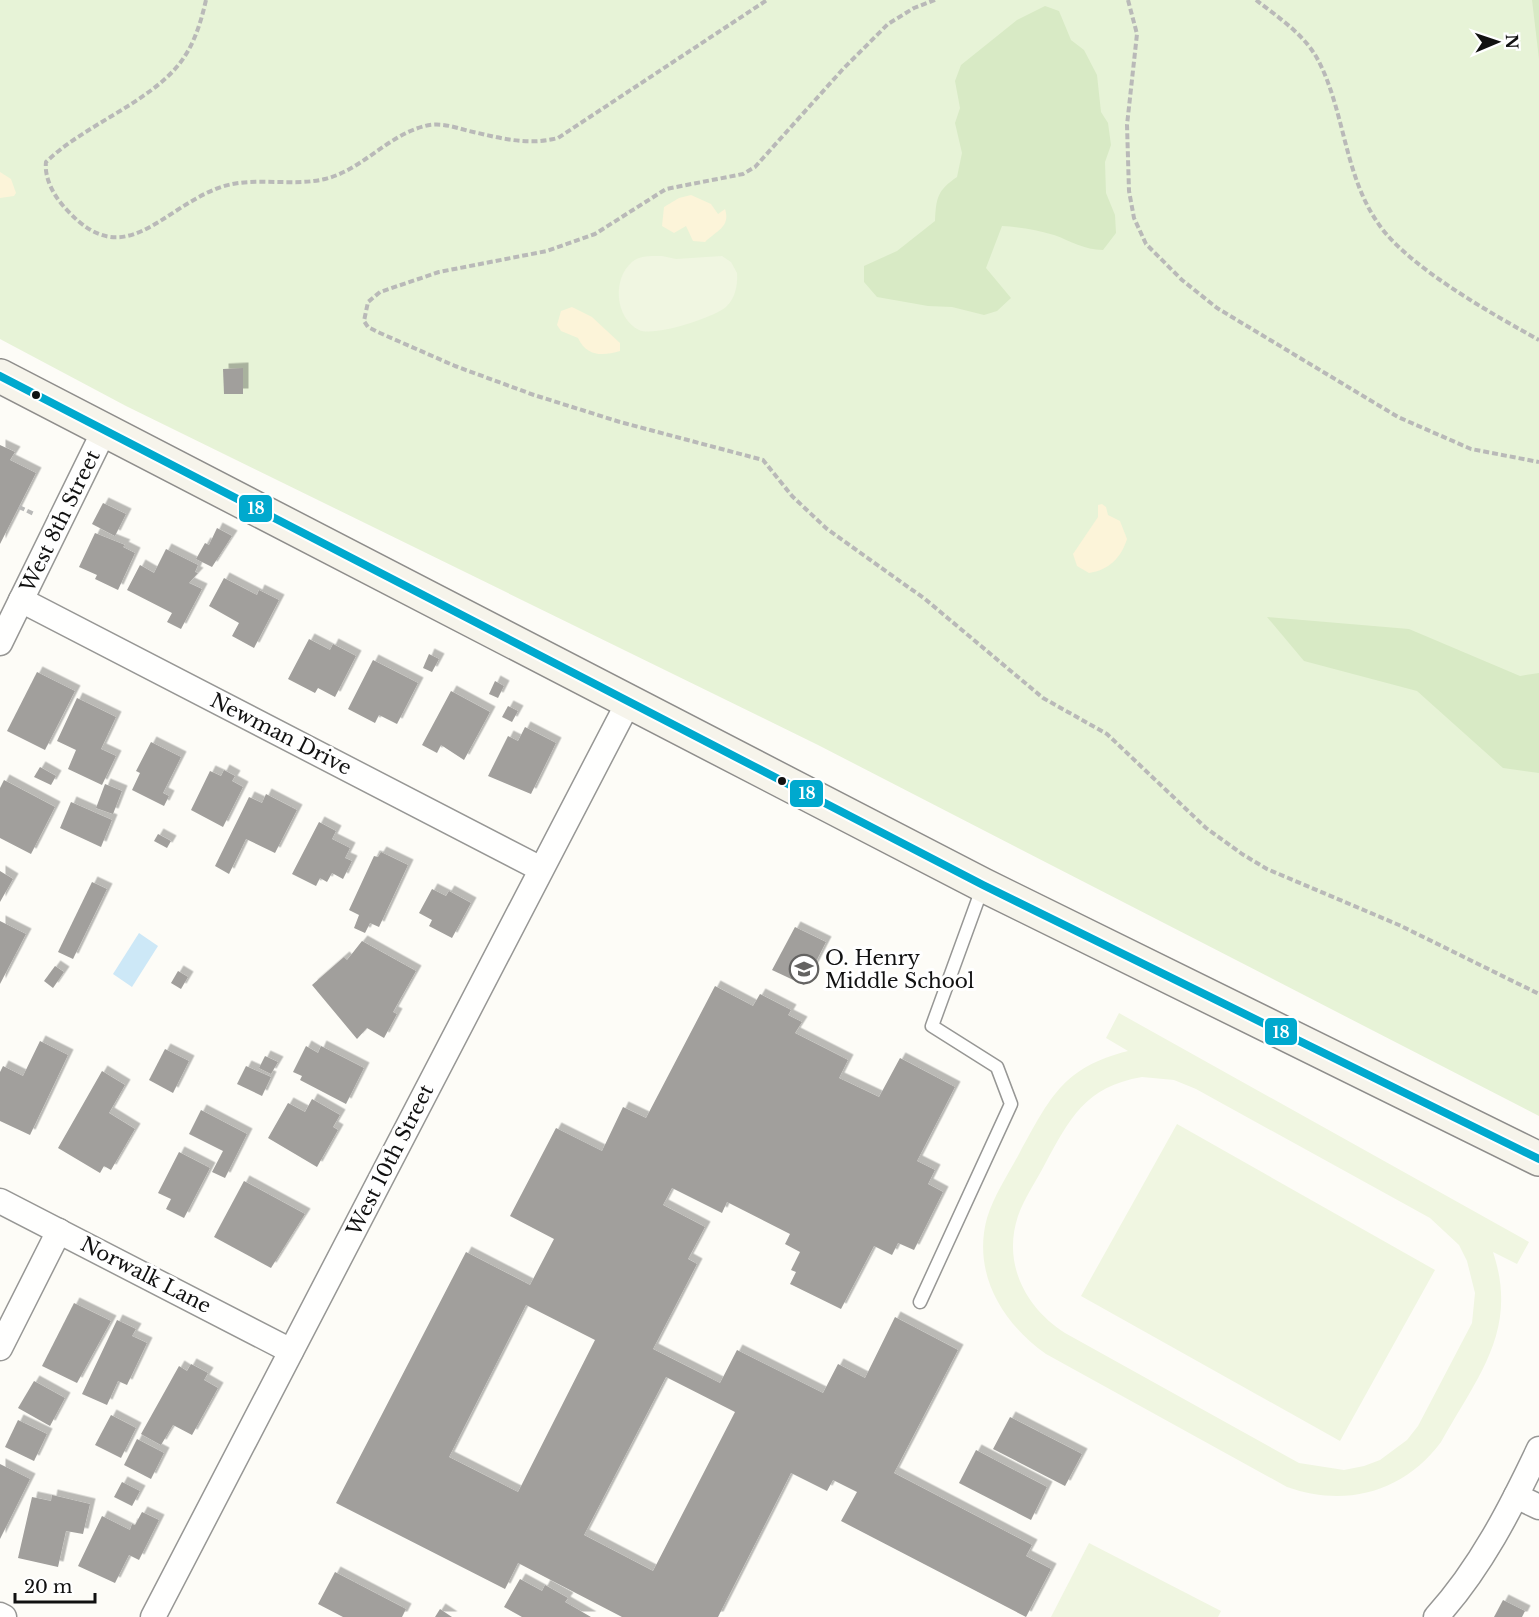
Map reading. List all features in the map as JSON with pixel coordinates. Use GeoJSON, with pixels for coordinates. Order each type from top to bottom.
{"type":"FeatureCollection","features":[{"type":"Feature","properties":{"kind":"street"},"geometry":{"type":"LineString","coordinates":[[0,376],[628,703],[808,792],[983,885],[1539,1159]]}},
{"type":"Feature","properties":{"kind":"street","name":"West 8th Street"},"geometry":{"type":"LineString","coordinates":[[0,643],[104,431]]}},
{"type":"Feature","properties":{"kind":"street","name":"Newman Drive"},"geometry":{"type":"LineString","coordinates":[[21,600],[541,868]]}},
{"type":"Feature","properties":{"kind":"street","name":"West 10th Street"},"geometry":{"type":"LineString","coordinates":[[153,1617],[628,703]]}},
{"type":"Feature","properties":{"kind":"street","name":"Norwalk Lane"},"geometry":{"type":"LineString","coordinates":[[0,1201],[291,1350]]}},
{"type":"Feature","properties":{"kind":"street"},"geometry":{"type":"LineString","coordinates":[[0,1348],[58,1231]]}},
{"type":"Feature","properties":{"kind":"street"},"geometry":{"type":"LineString","coordinates":[[1436,1617],[1459,1592],[1516,1496],[1539,1449]]}},
{"type":"Feature","properties":{"kind":"street"},"geometry":{"type":"LineString","coordinates":[[1516,1496],[1539,1508]]}},
{"type":"Feature","properties":{"kind":"street"},"geometry":{"type":"LineString","coordinates":[[0,1615],[4,1617]]}},
{"type":"Feature","properties":{"kind":"lane"},"geometry":{"type":"LineString","coordinates":[[920,1302],[1011,1104],[997,1068],[932,1026],[983,885]]}},
{"type":"Feature","properties":{"kind":"path"},"geometry":{"type":"LineString","coordinates":[[206,0],[195,38],[179,64],[156,86],[60,148],[46,162],[48,181],[63,206],[92,232],[116,239],[134,235],[206,194],[234,183],[325,179],[358,164],[409,132],[426,126],[444,124],[527,143],[558,138],[766,0]]}},
{"type":"Feature","properties":{"kind":"path"},"geometry":{"type":"LineString","coordinates":[[935,0],[914,8],[888,24],[831,82],[797,124],[755,168],[728,178],[666,189],[609,227],[547,250],[439,272],[380,292],[368,302],[364,321],[368,327],[380,333],[492,380],[620,422],[764,460],[792,496],[827,529],[925,599],[1043,698],[1107,734],[1206,828],[1242,854],[1267,869],[1399,925],[1539,994]]}},
{"type":"Feature","properties":{"kind":"path"},"geometry":{"type":"LineString","coordinates":[[1128,0],[1137,34],[1127,125],[1129,191],[1134,218],[1146,244],[1182,280],[1217,308],[1398,417],[1471,449],[1539,462]]}},
{"type":"Feature","properties":{"kind":"path"},"geometry":{"type":"LineString","coordinates":[[1256,0],[1298,34],[1318,59],[1362,195],[1381,228],[1403,251],[1432,272],[1492,314],[1539,340]]}},
{"type":"Feature","properties":{"kind":"path"},"geometry":{"type":"LineString","coordinates":[[19,507],[34,514]]}},
{"type":"Feature","properties":{"kind":"green space"},"geometry":{"type":"Polygon","coordinates":[[[0,0],[1539,0],[1539,1116],[818,745],[126,406],[0,339],[0,0]]]}},
{"type":"Feature","properties":{"kind":"green space"},"geometry":{"type":"Polygon","coordinates":[[[1532,0],[1539,0],[1539,59],[1532,0]]]}},
{"type":"Feature","properties":{"kind":"green space"},"geometry":{"type":"Polygon","coordinates":[[[1045,6],[1059,11],[1071,40],[1084,50],[1097,75],[1101,112],[1108,123],[1111,145],[1105,162],[1106,193],[1115,215],[1116,233],[1103,250],[1096,250],[1048,233],[1002,226],[986,268],[1011,298],[997,311],[984,315],[952,307],[928,306],[877,297],[864,282],[864,266],[897,251],[935,221],[939,195],[957,177],[962,153],[955,123],[960,108],[955,81],[961,65],[1017,20],[1045,6]]]}},
{"type":"Feature","properties":{"kind":"green space"},"geometry":{"type":"Polygon","coordinates":[[[646,256],[676,259],[722,256],[731,262],[737,273],[732,300],[726,307],[697,321],[670,329],[639,330],[625,317],[621,308],[619,288],[621,278],[635,260],[646,256]]]}},
{"type":"Feature","properties":{"kind":"green space"},"geometry":{"type":"Polygon","coordinates":[[[1267,617],[1409,629],[1520,676],[1539,673],[1539,773],[1503,768],[1417,691],[1304,661],[1267,617]]]}},
{"type":"Feature","properties":{"kind":"green space"},"geometry":{"type":"Polygon","coordinates":[[[1119,1013],[1529,1242],[1517,1264],[1493,1252],[1500,1280],[1501,1305],[1498,1329],[1491,1351],[1481,1373],[1441,1442],[1410,1473],[1392,1484],[1352,1495],[1331,1496],[1287,1487],[1046,1354],[1030,1342],[1004,1312],[987,1277],[984,1258],[983,1238],[990,1209],[1040,1116],[1061,1087],[1088,1066],[1128,1051],[1106,1038],[1119,1013]],[[1142,1077],[1106,1088],[1081,1107],[1063,1132],[1023,1203],[1014,1234],[1013,1251],[1016,1268],[1029,1298],[1051,1323],[1065,1333],[1299,1463],[1344,1470],[1380,1460],[1407,1440],[1418,1426],[1472,1323],[1475,1293],[1467,1261],[1459,1245],[1430,1218],[1196,1089],[1174,1080],[1142,1077]]]}},
{"type":"Feature","properties":{"kind":"green space"},"geometry":{"type":"Polygon","coordinates":[[[1177,1124],[1435,1270],[1340,1441],[1081,1296],[1177,1124]]]}},
{"type":"Feature","properties":{"kind":"green space"},"geometry":{"type":"Polygon","coordinates":[[[1089,1543],[1221,1611],[1218,1617],[1051,1617],[1089,1543]]]}},
{"type":"Feature","properties":{"kind":"sand"},"geometry":{"type":"Polygon","coordinates":[[[0,172],[11,179],[16,193],[14,196],[0,198],[0,172]]]}},
{"type":"Feature","properties":{"kind":"sand"},"geometry":{"type":"Polygon","coordinates":[[[691,195],[711,204],[718,214],[725,209],[724,224],[705,242],[693,241],[686,226],[674,233],[662,226],[664,207],[679,198],[691,195]]]}},
{"type":"Feature","properties":{"kind":"sand"},"geometry":{"type":"Polygon","coordinates":[[[572,307],[592,317],[620,343],[620,351],[596,354],[586,349],[578,338],[561,331],[557,325],[561,311],[572,307]]]}},
{"type":"Feature","properties":{"kind":"sand"},"geometry":{"type":"Polygon","coordinates":[[[1102,504],[1106,507],[1108,515],[1120,521],[1127,539],[1113,562],[1103,569],[1089,573],[1077,566],[1073,554],[1098,517],[1098,505],[1102,504]]]}},
{"type":"Feature","properties":{"kind":"water"},"geometry":{"type":"Polygon","coordinates":[[[139,933],[158,946],[132,987],[113,974],[139,933]]]}},
{"type":"Feature","properties":{"kind":"building"},"geometry":{"type":"Polygon","coordinates":[[[243,368],[243,394],[224,394],[223,369],[243,368]]]}},
{"type":"Feature","properties":{"kind":"building"},"geometry":{"type":"Polygon","coordinates":[[[0,445],[15,452],[10,460],[36,473],[0,544],[0,445]]]}},
{"type":"Feature","properties":{"kind":"building"},"geometry":{"type":"Polygon","coordinates":[[[103,503],[126,514],[115,536],[92,524],[103,503]]]}},
{"type":"Feature","properties":{"kind":"building"},"geometry":{"type":"Polygon","coordinates":[[[217,528],[232,536],[212,567],[196,559],[205,543],[209,545],[217,528]]]}},
{"type":"Feature","properties":{"kind":"building"},"geometry":{"type":"Polygon","coordinates":[[[95,533],[125,545],[123,547],[135,553],[118,590],[95,579],[97,575],[79,567],[95,533]]]}},
{"type":"Feature","properties":{"kind":"building"},"geometry":{"type":"Polygon","coordinates":[[[166,549],[198,565],[195,572],[198,573],[189,583],[202,589],[181,629],[167,622],[172,613],[127,590],[140,565],[154,573],[166,549]]]}},
{"type":"Feature","properties":{"kind":"building"},"geometry":{"type":"Polygon","coordinates":[[[224,578],[257,595],[259,590],[279,600],[254,648],[232,636],[239,623],[209,606],[224,578]]]}},
{"type":"Feature","properties":{"kind":"building"},"geometry":{"type":"Polygon","coordinates":[[[309,639],[330,650],[333,644],[356,656],[335,697],[318,688],[315,693],[288,679],[309,639]]]}},
{"type":"Feature","properties":{"kind":"building"},"geometry":{"type":"Polygon","coordinates":[[[429,654],[439,659],[432,672],[423,668],[429,654]]]}},
{"type":"Feature","properties":{"kind":"building"},"geometry":{"type":"Polygon","coordinates":[[[373,660],[418,683],[397,724],[379,715],[375,723],[348,709],[373,660]]]}},
{"type":"Feature","properties":{"kind":"building"},"geometry":{"type":"Polygon","coordinates":[[[37,672],[75,691],[45,750],[7,731],[37,672]]]}},
{"type":"Feature","properties":{"kind":"building"},"geometry":{"type":"Polygon","coordinates":[[[495,681],[504,686],[498,698],[489,694],[495,681]]]}},
{"type":"Feature","properties":{"kind":"building"},"geometry":{"type":"Polygon","coordinates":[[[451,691],[490,712],[464,760],[441,745],[437,753],[422,745],[451,691]]]}},
{"type":"Feature","properties":{"kind":"building"},"geometry":{"type":"Polygon","coordinates":[[[77,698],[116,717],[101,749],[116,756],[102,785],[68,769],[76,750],[57,741],[77,698]]]}},
{"type":"Feature","properties":{"kind":"building"},"geometry":{"type":"Polygon","coordinates":[[[508,706],[518,711],[512,722],[502,717],[508,706]]]}},
{"type":"Feature","properties":{"kind":"building"},"geometry":{"type":"Polygon","coordinates":[[[525,727],[556,743],[531,794],[488,776],[508,736],[518,741],[525,727]]]}},
{"type":"Feature","properties":{"kind":"building"},"geometry":{"type":"Polygon","coordinates":[[[151,742],[181,757],[163,793],[169,796],[164,806],[132,790],[140,773],[136,771],[151,742]]]}},
{"type":"Feature","properties":{"kind":"building"},"geometry":{"type":"Polygon","coordinates":[[[40,767],[56,776],[51,785],[34,777],[40,767]]]}},
{"type":"Feature","properties":{"kind":"building"},"geometry":{"type":"Polygon","coordinates":[[[224,770],[235,776],[232,781],[243,787],[223,827],[191,810],[210,771],[221,776],[224,770]]]}},
{"type":"Feature","properties":{"kind":"building"},"geometry":{"type":"Polygon","coordinates":[[[4,780],[55,807],[31,854],[0,838],[0,788],[4,780]]]}},
{"type":"Feature","properties":{"kind":"building"},"geometry":{"type":"Polygon","coordinates":[[[105,784],[122,791],[113,814],[96,808],[105,784]]]}},
{"type":"Feature","properties":{"kind":"building"},"geometry":{"type":"Polygon","coordinates":[[[266,794],[297,810],[275,853],[246,839],[229,874],[215,866],[249,797],[262,803],[266,794]]]}},
{"type":"Feature","properties":{"kind":"building"},"geometry":{"type":"Polygon","coordinates":[[[71,802],[112,820],[101,847],[60,828],[71,802]]]}},
{"type":"Feature","properties":{"kind":"building"},"geometry":{"type":"Polygon","coordinates":[[[319,822],[336,831],[332,839],[350,848],[345,858],[352,861],[343,879],[332,873],[327,882],[320,878],[316,886],[292,874],[319,822]]]}},
{"type":"Feature","properties":{"kind":"building"},"geometry":{"type":"Polygon","coordinates":[[[158,834],[171,841],[167,848],[154,841],[158,834]]]}},
{"type":"Feature","properties":{"kind":"building"},"geometry":{"type":"Polygon","coordinates":[[[381,852],[408,865],[379,927],[370,923],[365,933],[354,928],[359,915],[349,910],[374,856],[378,857],[381,852]]]}},
{"type":"Feature","properties":{"kind":"building"},"geometry":{"type":"Polygon","coordinates":[[[0,871],[13,879],[0,902],[0,871]]]}},
{"type":"Feature","properties":{"kind":"building"},"geometry":{"type":"Polygon","coordinates":[[[92,882],[107,889],[73,959],[58,952],[92,882]]]}},
{"type":"Feature","properties":{"kind":"building"},"geometry":{"type":"Polygon","coordinates":[[[432,889],[446,896],[449,891],[471,903],[452,938],[429,926],[432,920],[419,913],[432,889]]]}},
{"type":"Feature","properties":{"kind":"building"},"geometry":{"type":"Polygon","coordinates":[[[0,921],[26,934],[0,984],[0,921]]]}},
{"type":"Feature","properties":{"kind":"building"},"geometry":{"type":"Polygon","coordinates":[[[795,927],[826,942],[804,985],[772,970],[795,927]]]}},
{"type":"Feature","properties":{"kind":"building"},"geometry":{"type":"Polygon","coordinates":[[[362,941],[416,971],[393,1012],[397,1014],[384,1038],[367,1028],[357,1039],[312,985],[344,957],[347,960],[362,941]]]}},
{"type":"Feature","properties":{"kind":"building"},"geometry":{"type":"Polygon","coordinates":[[[55,966],[64,972],[53,988],[44,981],[55,966]]]}},
{"type":"Feature","properties":{"kind":"building"},"geometry":{"type":"Polygon","coordinates":[[[178,971],[188,977],[181,989],[171,983],[178,971]]]}},
{"type":"Feature","properties":{"kind":"building"},"geometry":{"type":"Polygon","coordinates":[[[715,986],[753,1006],[760,994],[791,1010],[788,1015],[802,1022],[795,1033],[848,1060],[839,1078],[879,1097],[900,1058],[955,1087],[917,1161],[935,1170],[928,1184],[943,1192],[914,1250],[898,1243],[892,1255],[874,1246],[841,1309],[790,1284],[796,1272],[791,1270],[800,1252],[785,1244],[790,1234],[727,1202],[722,1213],[672,1188],[663,1205],[705,1227],[688,1259],[697,1264],[653,1349],[720,1383],[737,1350],[823,1393],[838,1364],[865,1378],[895,1317],[958,1350],[894,1473],[1032,1545],[1026,1556],[1051,1569],[1026,1617],[841,1521],[857,1492],[833,1480],[827,1491],[791,1473],[718,1617],[622,1617],[518,1563],[505,1589],[336,1503],[466,1252],[530,1285],[554,1239],[510,1216],[556,1128],[602,1151],[623,1107],[646,1118],[715,986]],[[526,1305],[449,1457],[518,1492],[595,1340],[526,1305]],[[666,1377],[584,1535],[653,1571],[735,1412],[666,1377]]]}},
{"type":"Feature","properties":{"kind":"building"},"geometry":{"type":"Polygon","coordinates":[[[40,1041],[68,1055],[30,1135],[0,1121],[0,1072],[3,1066],[23,1076],[40,1041]]]}},
{"type":"Feature","properties":{"kind":"building"},"geometry":{"type":"Polygon","coordinates":[[[306,1046],[318,1053],[321,1046],[364,1068],[346,1104],[300,1080],[302,1076],[293,1072],[306,1046]]]}},
{"type":"Feature","properties":{"kind":"building"},"geometry":{"type":"Polygon","coordinates":[[[165,1049],[189,1061],[173,1093],[149,1080],[165,1049]]]}},
{"type":"Feature","properties":{"kind":"building"},"geometry":{"type":"Polygon","coordinates":[[[265,1056],[278,1062],[271,1074],[259,1068],[265,1056]]]}},
{"type":"Feature","properties":{"kind":"building"},"geometry":{"type":"Polygon","coordinates":[[[246,1066],[271,1077],[262,1096],[237,1084],[246,1066]]]}},
{"type":"Feature","properties":{"kind":"building"},"geometry":{"type":"Polygon","coordinates":[[[102,1071],[125,1085],[109,1113],[135,1129],[111,1170],[104,1166],[100,1173],[58,1148],[102,1071]]]}},
{"type":"Feature","properties":{"kind":"building"},"geometry":{"type":"Polygon","coordinates":[[[312,1099],[340,1115],[333,1127],[338,1130],[317,1167],[268,1138],[288,1103],[305,1112],[312,1099]]]}},
{"type":"Feature","properties":{"kind":"building"},"geometry":{"type":"Polygon","coordinates":[[[201,1110],[247,1134],[225,1178],[212,1172],[223,1151],[189,1134],[201,1110]]]}},
{"type":"Feature","properties":{"kind":"building"},"geometry":{"type":"Polygon","coordinates":[[[179,1152],[210,1168],[184,1218],[166,1209],[171,1199],[158,1193],[179,1152]]]}},
{"type":"Feature","properties":{"kind":"building"},"geometry":{"type":"Polygon","coordinates":[[[244,1181],[305,1214],[271,1268],[214,1237],[244,1181]]]}},
{"type":"Feature","properties":{"kind":"building"},"geometry":{"type":"Polygon","coordinates":[[[74,1303],[111,1321],[77,1383],[42,1366],[74,1303]]]}},
{"type":"Feature","properties":{"kind":"building"},"geometry":{"type":"Polygon","coordinates":[[[117,1320],[136,1329],[132,1336],[147,1343],[127,1385],[118,1381],[107,1405],[82,1394],[117,1320]]]}},
{"type":"Feature","properties":{"kind":"building"},"geometry":{"type":"Polygon","coordinates":[[[191,1364],[208,1373],[204,1380],[218,1388],[192,1435],[173,1425],[161,1445],[141,1434],[179,1366],[187,1371],[191,1364]]]}},
{"type":"Feature","properties":{"kind":"building"},"geometry":{"type":"Polygon","coordinates":[[[34,1381],[65,1398],[50,1426],[18,1408],[34,1381]]]}},
{"type":"Feature","properties":{"kind":"building"},"geometry":{"type":"Polygon","coordinates":[[[111,1415],[136,1428],[121,1458],[95,1445],[111,1415]]]}},
{"type":"Feature","properties":{"kind":"building"},"geometry":{"type":"Polygon","coordinates":[[[1010,1417],[1082,1454],[1065,1486],[993,1449],[1010,1417]]]}},
{"type":"Feature","properties":{"kind":"building"},"geometry":{"type":"Polygon","coordinates":[[[18,1420],[47,1434],[34,1461],[5,1447],[18,1420]]]}},
{"type":"Feature","properties":{"kind":"building"},"geometry":{"type":"Polygon","coordinates":[[[137,1439],[164,1453],[151,1479],[124,1465],[137,1439]]]}},
{"type":"Feature","properties":{"kind":"building"},"geometry":{"type":"Polygon","coordinates":[[[976,1450],[1047,1487],[1031,1520],[959,1483],[976,1450]]]}},
{"type":"Feature","properties":{"kind":"building"},"geometry":{"type":"Polygon","coordinates":[[[0,1464],[30,1479],[0,1539],[0,1464]]]}},
{"type":"Feature","properties":{"kind":"building"},"geometry":{"type":"Polygon","coordinates":[[[122,1482],[140,1491],[132,1506],[114,1497],[122,1482]]]}},
{"type":"Feature","properties":{"kind":"building"},"geometry":{"type":"Polygon","coordinates":[[[52,1495],[90,1504],[83,1534],[66,1531],[58,1567],[18,1558],[32,1497],[51,1501],[52,1495]]]}},
{"type":"Feature","properties":{"kind":"building"},"geometry":{"type":"Polygon","coordinates":[[[142,1512],[159,1520],[139,1560],[129,1555],[115,1583],[78,1566],[102,1516],[130,1530],[142,1512]]]}},
{"type":"Feature","properties":{"kind":"building"},"geometry":{"type":"Polygon","coordinates":[[[335,1572],[406,1609],[402,1617],[343,1617],[318,1604],[335,1572]]]}},
{"type":"Feature","properties":{"kind":"building"},"geometry":{"type":"Polygon","coordinates":[[[520,1579],[542,1591],[545,1585],[568,1598],[565,1602],[591,1617],[522,1617],[504,1607],[520,1579]]]}},
{"type":"Feature","properties":{"kind":"building"},"geometry":{"type":"Polygon","coordinates":[[[1503,1600],[1525,1611],[1522,1617],[1494,1617],[1503,1600]]]}},
{"type":"Feature","properties":{"kind":"building"},"geometry":{"type":"Polygon","coordinates":[[[440,1609],[452,1617],[435,1617],[440,1609]]]}},
{"type":"Feature","properties":{"kind":"transit line","name":"18"},"geometry":{"type":"LineString","coordinates":[[0,376],[983,885],[1539,1159]]}},
{"type":"Feature","properties":{"kind":"place","name":"O. Henry Middle School"},"geometry":{"type":"Point","coordinates":[804,969]}}]}
